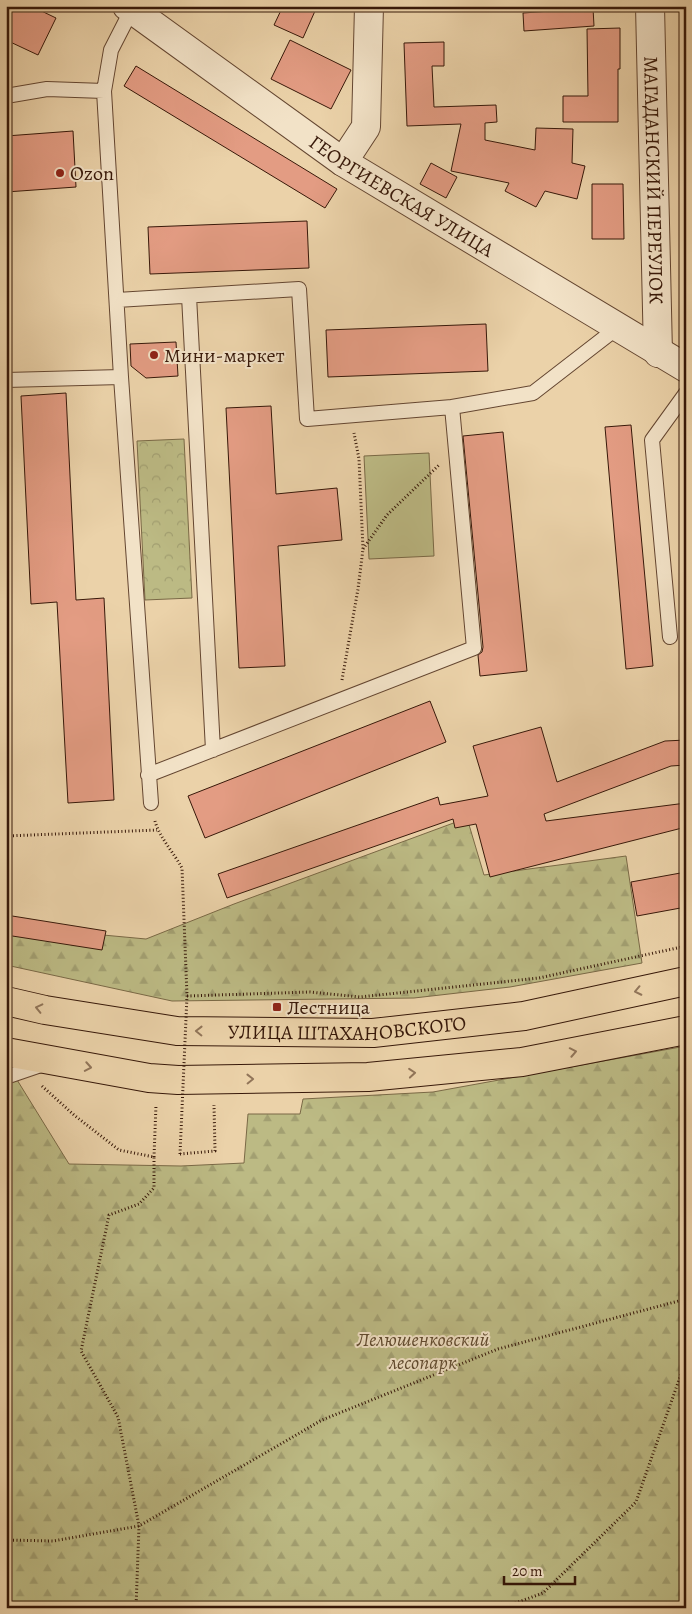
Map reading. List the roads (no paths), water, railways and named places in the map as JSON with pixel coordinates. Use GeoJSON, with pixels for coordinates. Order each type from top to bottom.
{"type":"FeatureCollection","features":[{"type":"Feature","properties":{"kind":"main road","name":"УЛИЦА ШТАХАНОВСКОГО"},"geometry":{"type":"LineString","coordinates":[[6,1001],[45,1010],[177,1031],[373,1033],[524,1016],[686,981]]}},
{"type":"Feature","properties":{"kind":"main road"},"geometry":{"type":"LineString","coordinates":[[6,1052],[45,1071],[178,1080],[368,1077],[522,1062],[686,1030]]}},
{"type":"Feature","properties":{"kind":"street"},"geometry":{"type":"LineString","coordinates":[[343,162],[366,127],[369,6]]}},
{"type":"Feature","properties":{"kind":"street","name":"МАГАДАНСКИЙ ПЕРЕУЛОК"},"geometry":{"type":"LineString","coordinates":[[650,6],[658,353]]}},
{"type":"Feature","properties":{"kind":"street","name":"ГЕОРГИЕВСКАЯ УЛИЦА"},"geometry":{"type":"LineString","coordinates":[[130,8],[343,162],[658,353],[686,368]]}},
{"type":"Feature","properties":{"kind":"lane"},"geometry":{"type":"LineString","coordinates":[[130,8],[111,50],[104,91],[121,377],[151,803]]}},
{"type":"Feature","properties":{"kind":"lane"},"geometry":{"type":"LineString","coordinates":[[6,96],[47,89],[104,91]]}},
{"type":"Feature","properties":{"kind":"lane"},"geometry":{"type":"LineString","coordinates":[[117,300],[299,289],[307,419],[452,407],[533,392],[617,328]]}},
{"type":"Feature","properties":{"kind":"lane"},"geometry":{"type":"LineString","coordinates":[[189,296],[212,750]]}},
{"type":"Feature","properties":{"kind":"lane"},"geometry":{"type":"LineString","coordinates":[[6,380],[121,377]]}},
{"type":"Feature","properties":{"kind":"lane"},"geometry":{"type":"LineString","coordinates":[[670,637],[652,440],[686,393]]}},
{"type":"Feature","properties":{"kind":"lane"},"geometry":{"type":"LineString","coordinates":[[148,775],[474,648],[452,407]]}},
{"type":"Feature","properties":{"kind":"lane"},"geometry":{"type":"LineString","coordinates":[[6,1076],[45,1071]]}},
{"type":"Feature","properties":{"kind":"place","name":"Ozon"},"geometry":{"type":"Point","coordinates":[60,173]}},
{"type":"Feature","properties":{"kind":"place","name":"Мини-маркет"},"geometry":{"type":"Point","coordinates":[154,355]}},
{"type":"Feature","properties":{"kind":"place","name":"Лестница"},"geometry":{"type":"Point","coordinates":[277,1007]}},
{"type":"Feature","properties":{"kind":"park label","name":"Лелюшенковский лесопарк"},"geometry":{"type":"Point","coordinates":[423,1350]}}]}
